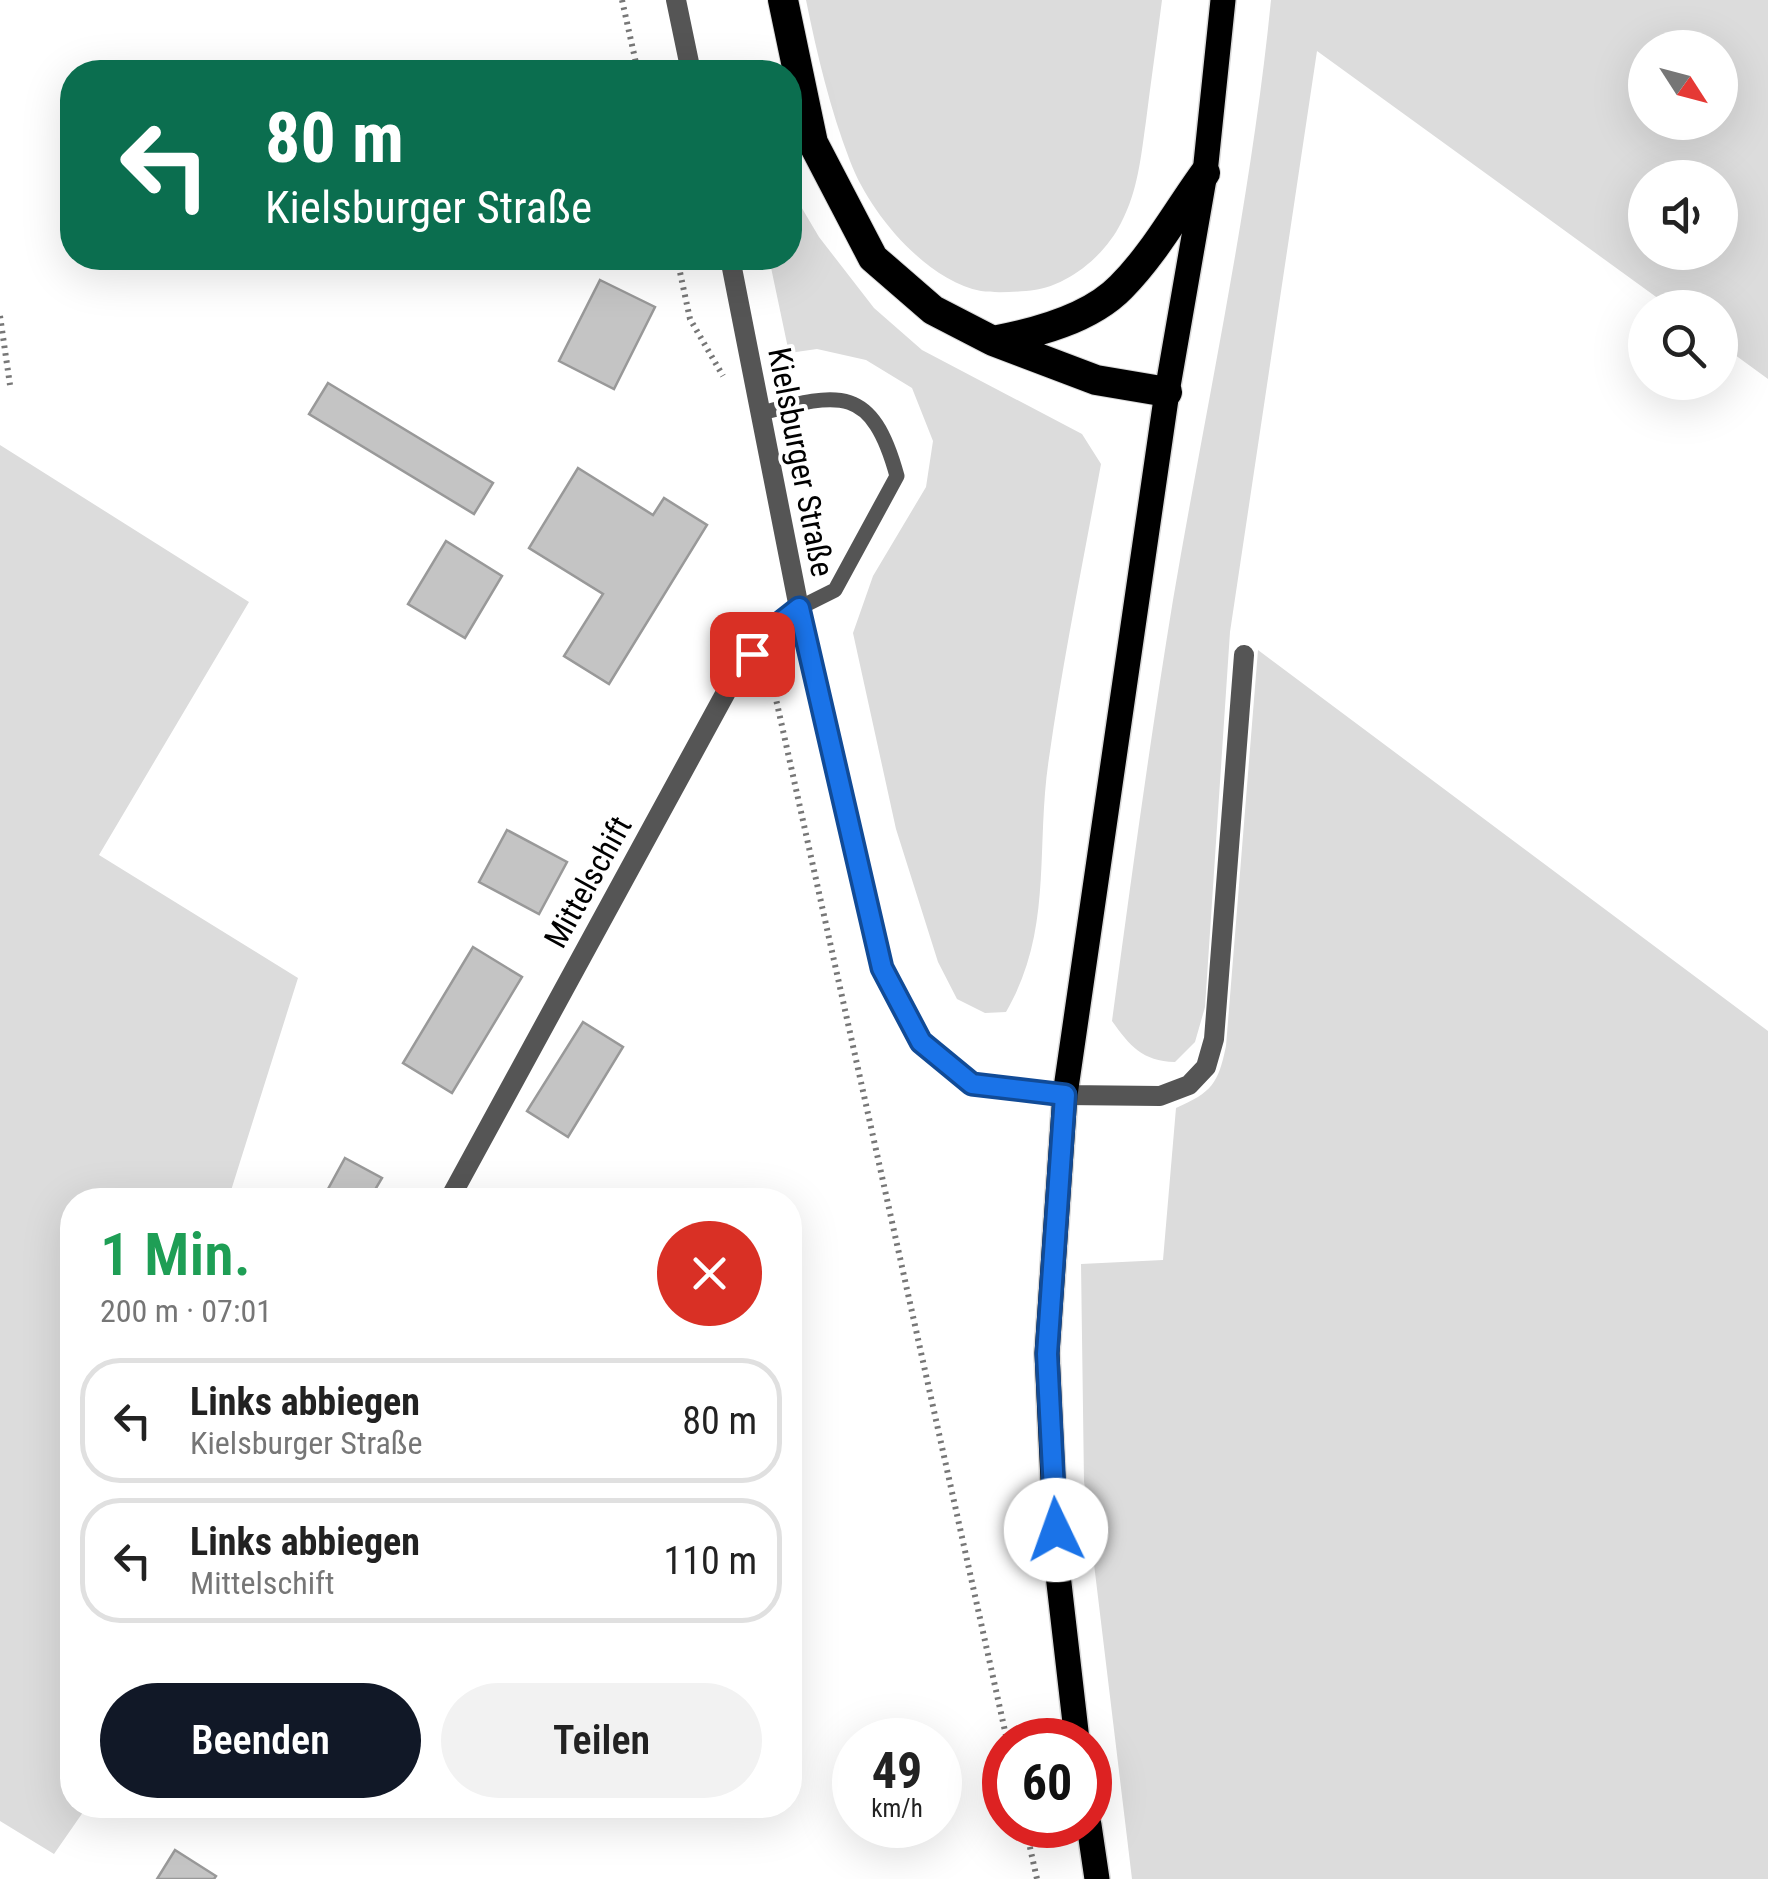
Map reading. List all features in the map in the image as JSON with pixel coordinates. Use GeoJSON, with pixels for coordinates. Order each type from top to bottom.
{"type":"FeatureCollection","features":[{"type":"Feature","properties":{"kind":"highway"},"geometry":{"type":"LineString","coordinates":[[782,0],[795,60]]}},
{"type":"Feature","properties":{"kind":"highway"},"geometry":{"type":"LineString","coordinates":[[802,92],[813,143],[873,258],[933,310],[993,341],[1096,380],[1167,392]]}},
{"type":"Feature","properties":{"kind":"highway"},"geometry":{"type":"LineString","coordinates":[[993,341],[1038,332],[1120,289],[1205,172]]}},
{"type":"Feature","properties":{"kind":"main road"},"geometry":{"type":"LineString","coordinates":[[1074,1718],[1057,1566],[1047,1354],[1065,1095],[1167,392],[1205,172],[1222,0]]}},
{"type":"Feature","properties":{"kind":"main road"},"geometry":{"type":"LineString","coordinates":[[1092,1848],[1097,1879]]}},
{"type":"Feature","properties":{"kind":"street"},"geometry":{"type":"LineString","coordinates":[[676,0],[688,60]]}},
{"type":"Feature","properties":{"kind":"street","name":"Kielsburger Straße"},"geometry":{"type":"LineString","coordinates":[[732,270],[799,608],[882,968],[921,1042],[972,1084],[1065,1095],[1160,1096],[1189,1084],[1206,1067],[1214,1038],[1244,655]]}},
{"type":"Feature","properties":{"kind":"street","name":"Mittelschift"},"geometry":{"type":"LineString","coordinates":[[456,1188],[737,672],[766,634],[799,608]]}},
{"type":"Feature","properties":{"kind":"lane"},"geometry":{"type":"LineString","coordinates":[[762,413],[817,398],[850,400],[871,418],[888,444],[897,476],[835,590],[799,608]]}},
{"type":"Feature","properties":{"kind":"path"},"geometry":{"type":"LineString","coordinates":[[622,0],[635,60]]}},
{"type":"Feature","properties":{"kind":"path"},"geometry":{"type":"LineString","coordinates":[[680,270],[690,319],[729,387]]}},
{"type":"Feature","properties":{"kind":"path"},"geometry":{"type":"LineString","coordinates":[[0,316],[10,385]]}},
{"type":"Feature","properties":{"kind":"path"},"geometry":{"type":"LineString","coordinates":[[766,634],[768,662],[1001,1718]]}},
{"type":"Feature","properties":{"kind":"path"},"geometry":{"type":"LineString","coordinates":[[1030,1848],[1037,1879]]}},
{"type":"Feature","properties":{"kind":"shaded area"},"geometry":{"type":"Polygon","coordinates":[[[806,0],[1162,0],[1135,186],[1114,236],[1082,269],[1041,289],[981,291],[960,284],[920,258],[885,222],[850,161],[836,122],[806,0]]]}},
{"type":"Feature","properties":{"kind":"shaded area"},"geometry":{"type":"Polygon","coordinates":[[[1271,0],[1768,0],[1768,379],[1738,357],[1738,290],[1647,290],[1317,51],[1230,632],[1205,1007],[1195,1042],[1175,1062],[1145,1055],[1112,1021],[1165,653],[1240,226],[1271,0]]]}},
{"type":"Feature","properties":{"kind":"shaded area"},"geometry":{"type":"Polygon","coordinates":[[[802,208],[819,237],[874,308],[922,350],[1082,434],[1101,464],[1049,758],[1037,919],[1021,981],[1006,1012],[985,1013],[957,999],[938,962],[896,829],[853,633],[873,576],[926,487],[933,441],[912,388],[866,360],[817,349],[789,353],[772,270],[802,270],[802,208]]]}},
{"type":"Feature","properties":{"kind":"shaded area"},"geometry":{"type":"Polygon","coordinates":[[[0,445],[249,602],[99,855],[298,978],[232,1188],[60,1188],[60,1818],[79,1818],[54,1854],[0,1821],[0,445]]]}},
{"type":"Feature","properties":{"kind":"shaded area"},"geometry":{"type":"Polygon","coordinates":[[[1258,650],[1768,1031],[1768,1879],[1132,1879],[1084,1481],[1081,1264],[1163,1260],[1176,1108],[1212,1085],[1223,1059],[1258,650]]]}},
{"type":"Feature","properties":{"kind":"building"},"geometry":{"type":"Polygon","coordinates":[[[600,280],[655,307],[614,389],[559,361],[600,280]]]}},
{"type":"Feature","properties":{"kind":"building"},"geometry":{"type":"Polygon","coordinates":[[[328,383],[493,483],[474,514],[309,414],[328,383]]]}},
{"type":"Feature","properties":{"kind":"building"},"geometry":{"type":"Polygon","coordinates":[[[578,468],[653,515],[664,498],[707,525],[609,684],[564,656],[603,594],[529,548],[578,468]]]}},
{"type":"Feature","properties":{"kind":"building"},"geometry":{"type":"Polygon","coordinates":[[[446,541],[502,576],[465,638],[408,604],[446,541]]]}},
{"type":"Feature","properties":{"kind":"building"},"geometry":{"type":"Polygon","coordinates":[[[507,830],[567,862],[539,914],[479,882],[507,830]]]}},
{"type":"Feature","properties":{"kind":"building"},"geometry":{"type":"Polygon","coordinates":[[[473,947],[522,977],[452,1093],[403,1063],[473,947]]]}},
{"type":"Feature","properties":{"kind":"building"},"geometry":{"type":"Polygon","coordinates":[[[583,1022],[623,1047],[568,1137],[527,1111],[583,1022]]]}},
{"type":"Feature","properties":{"kind":"building"},"geometry":{"type":"Polygon","coordinates":[[[345,1158],[382,1178],[376,1188],[329,1188],[345,1158]]]}},
{"type":"Feature","properties":{"kind":"building"},"geometry":{"type":"Polygon","coordinates":[[[175,1850],[216,1876],[214,1879],[157,1879],[175,1850]]]}},
{"type":"Feature","properties":{"kind":"route"},"geometry":{"type":"LineString","coordinates":[[752,654],[766,634],[799,608],[882,968],[921,1042],[972,1084],[1065,1095],[1047,1354],[1056,1530]]}}]}
